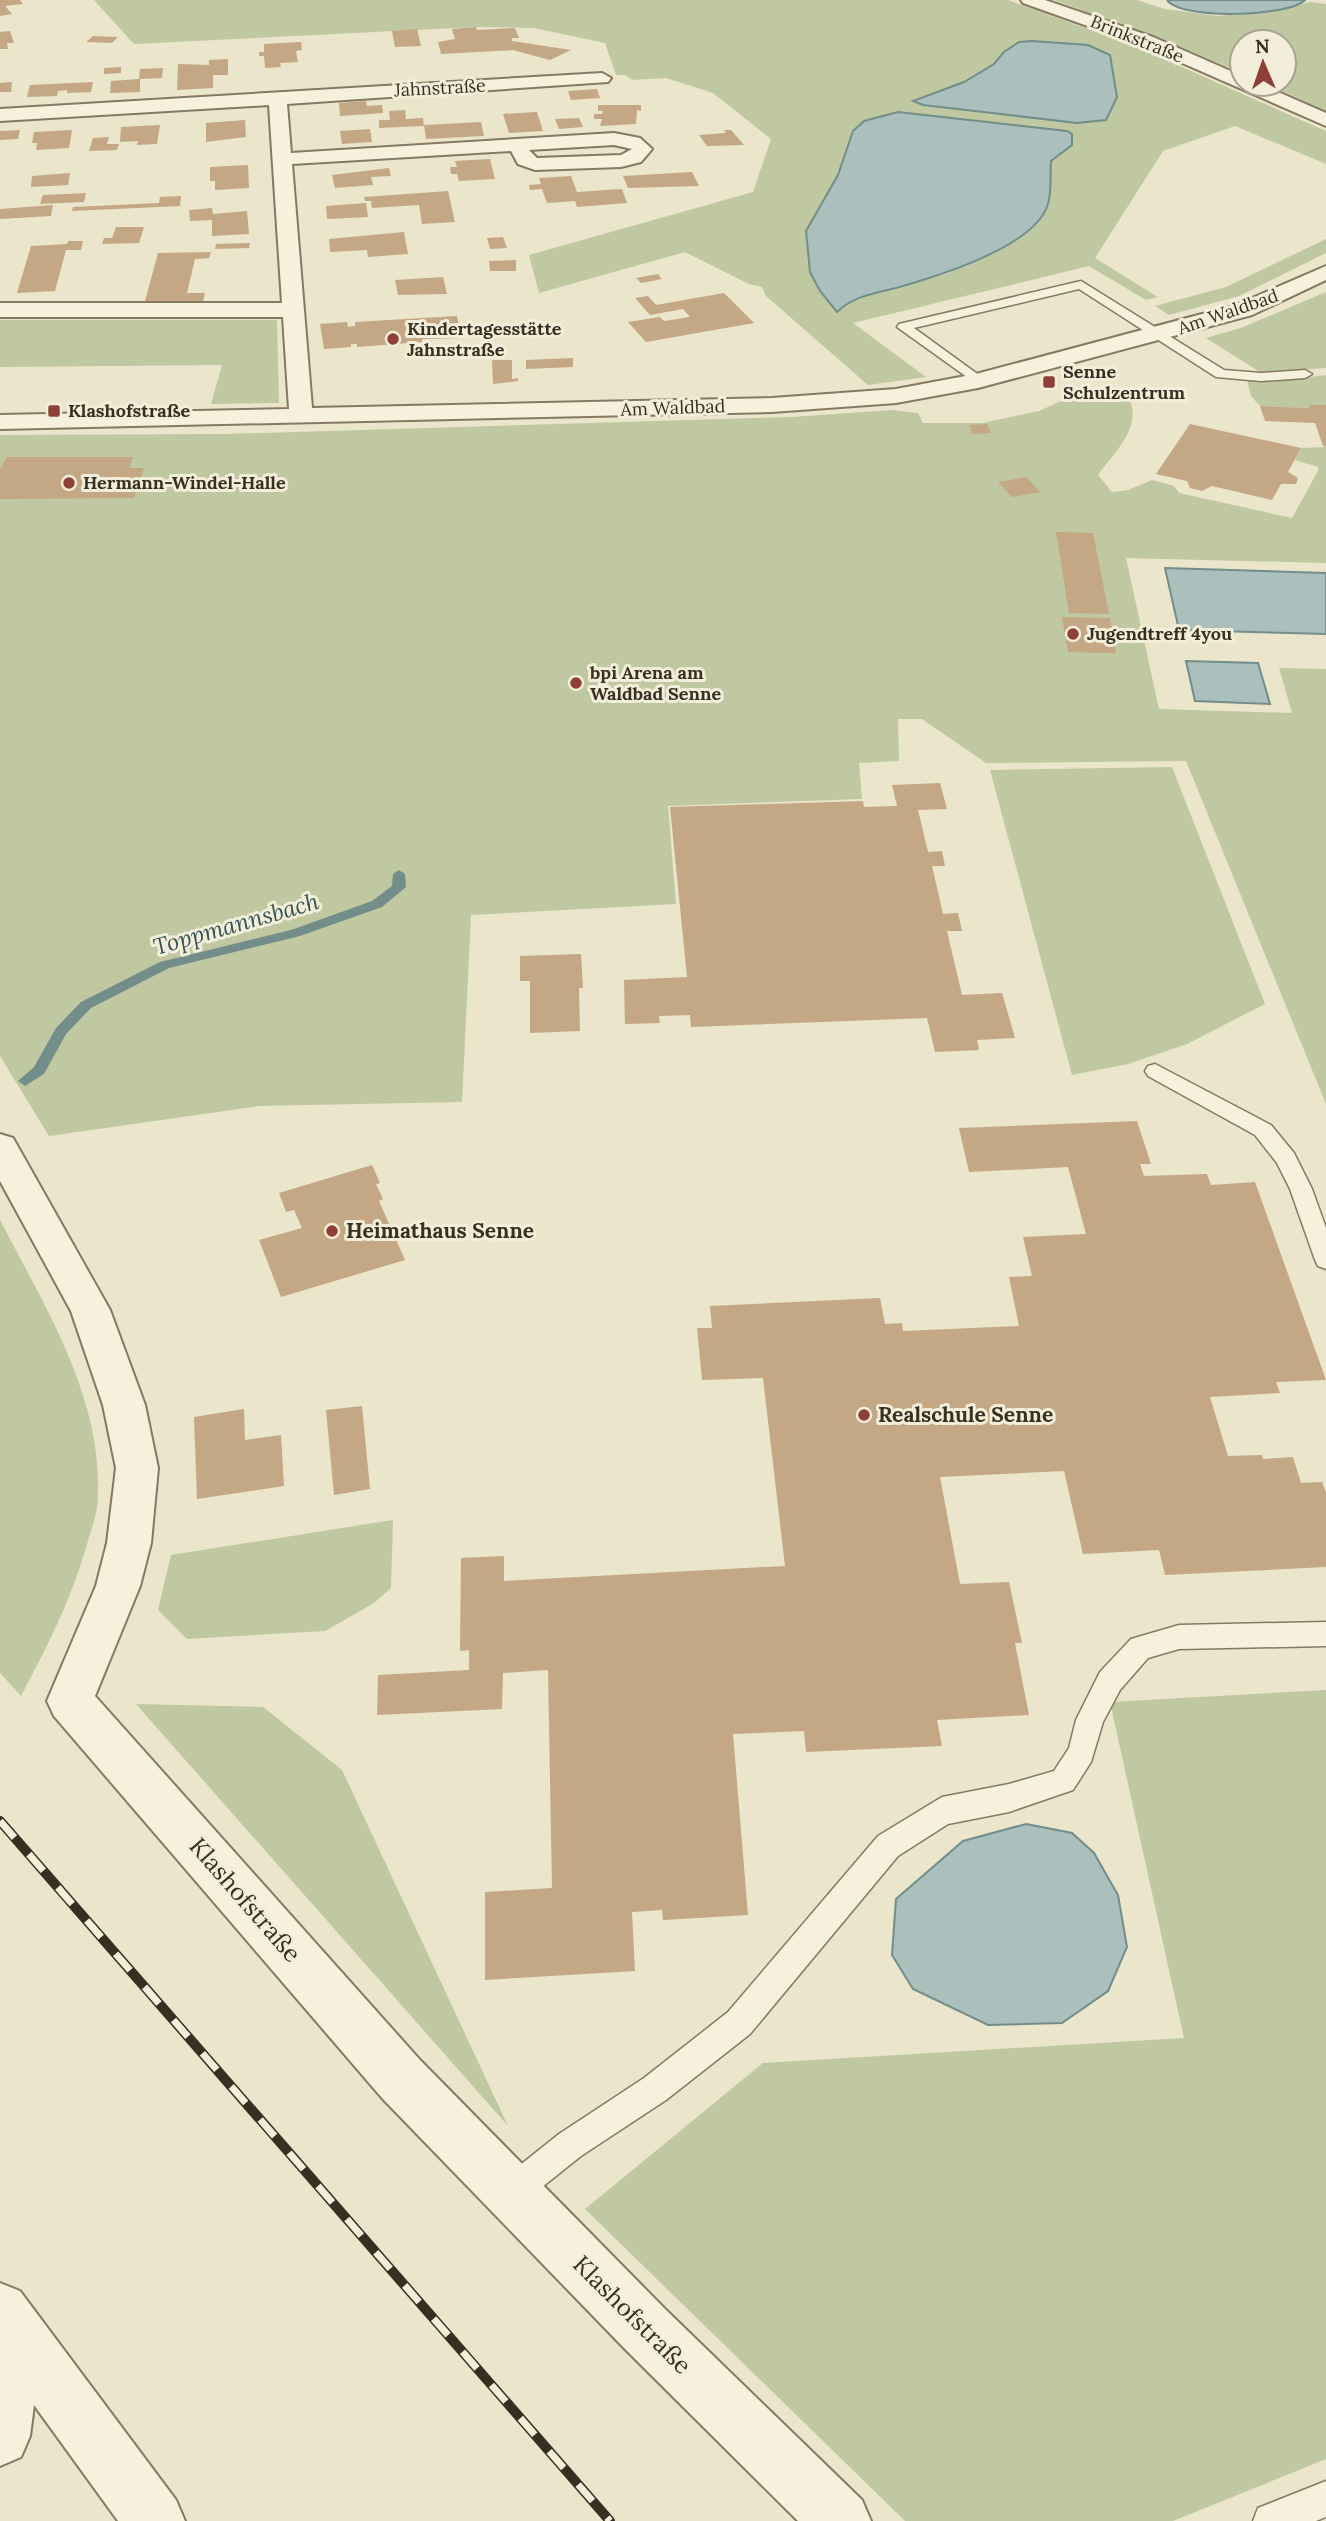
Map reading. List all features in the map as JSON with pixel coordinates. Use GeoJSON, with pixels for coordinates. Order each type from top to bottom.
{"type":"FeatureCollection","features":[{"type":"Feature","properties":{"kind":"street","name":"Brinkstraße"},"geometry":{"type":"LineString","coordinates":[[1029,0],[1147,41],[1228,76]]}},
{"type":"Feature","properties":{"kind":"street","name":"Jahnstraße"},"geometry":{"type":"LineString","coordinates":[[0,115],[602,78]]}},
{"type":"Feature","properties":{"kind":"street","name":"Brinkstraße"},"geometry":{"type":"LineString","coordinates":[[1277,98],[1326,120]]}},
{"type":"Feature","properties":{"kind":"street"},"geometry":{"type":"LineString","coordinates":[[278,99],[301,417]]}},
{"type":"Feature","properties":{"kind":"street"},"geometry":{"type":"LineString","coordinates":[[282,159],[614,139],[639,144],[643,149],[634,158],[621,161],[535,164],[526,160],[517,145]]}},
{"type":"Feature","properties":{"kind":"street","name":"Am Waldbad"},"geometry":{"type":"LineString","coordinates":[[0,422],[772,405],[896,396],[978,381],[1244,310],[1326,272]]}},
{"type":"Feature","properties":{"kind":"street"},"geometry":{"type":"LineString","coordinates":[[0,310],[293,310]]}},
{"type":"Feature","properties":{"kind":"street","name":"Klashofstraße"},"geometry":{"type":"LineString","coordinates":[[0,1147],[90,1310],[124,1405],[137,1468],[129,1543],[118,1587],[70,1701],[401,2079],[645,2329],[841,2521]]}},
{"type":"Feature","properties":{"kind":"street"},"geometry":{"type":"LineString","coordinates":[[0,2437],[5,2418],[10,2368],[2,2314]]}},
{"type":"Feature","properties":{"kind":"street"},"geometry":{"type":"LineString","coordinates":[[2,2314],[155,2521]]}},
{"type":"Feature","properties":{"kind":"lane"},"geometry":{"type":"LineString","coordinates":[[978,381],[904,327],[1081,285],[1221,374],[1261,377],[1305,374]]}},
{"type":"Feature","properties":{"kind":"lane"},"geometry":{"type":"LineString","coordinates":[[1155,1072],[1263,1130],[1286,1158],[1301,1189],[1326,1260]]}},
{"type":"Feature","properties":{"kind":"lane"},"geometry":{"type":"LineString","coordinates":[[511,2192],[570,2145],[655,2089],[739,2023],[888,1846],[942,1811],[1009,1798],[1063,1780],[1081,1754],[1090,1720],[1110,1681],[1140,1648],[1179,1637],[1326,1634]]}},
{"type":"Feature","properties":{"kind":"lane"},"geometry":{"type":"LineString","coordinates":[[1271,2521],[1326,2499]]}},
{"type":"Feature","properties":{"kind":"green space"},"geometry":{"type":"Polygon","coordinates":[[[94,0],[1008,0],[1132,45],[1228,88],[1228,98],[1252,98],[1326,131],[1326,164],[1235,126],[1163,151],[1095,258],[1158,297],[1146,300],[1089,266],[853,323],[926,377],[868,385],[766,296],[762,287],[749,284],[685,252],[539,293],[529,255],[753,192],[771,139],[713,93],[666,78],[633,80],[625,75],[616,75],[605,43],[534,28],[476,27],[134,44],[94,0]],[[1045,41],[1019,42],[994,64],[964,82],[914,100],[923,105],[1077,123],[1106,120],[1096,48],[1045,41]],[[898,112],[883,115],[853,131],[838,175],[806,231],[810,272],[820,291],[843,305],[854,299],[949,273],[1048,205],[1051,161],[1072,145],[1072,134],[1067,131],[898,112]]]}},
{"type":"Feature","properties":{"kind":"green space"},"geometry":{"type":"Polygon","coordinates":[[[1054,0],[1137,0],[1165,9],[1218,16],[1286,9],[1310,2],[1326,4],[1326,111],[1298,98],[1298,28],[1228,28],[1228,67],[1054,0]]]}},
{"type":"Feature","properties":{"kind":"green space"},"geometry":{"type":"Polygon","coordinates":[[[1326,239],[1326,253],[1239,296],[1169,315],[1155,306],[1226,287],[1326,239]]]}},
{"type":"Feature","properties":{"kind":"green space"},"geometry":{"type":"Polygon","coordinates":[[[1326,292],[1326,368],[1260,372],[1206,338],[1241,328],[1326,292]]]}},
{"type":"Feature","properties":{"kind":"green space"},"geometry":{"type":"Polygon","coordinates":[[[0,320],[277,320],[279,403],[211,404],[222,365],[0,367],[0,320]]]}},
{"type":"Feature","properties":{"kind":"green space"},"geometry":{"type":"Polygon","coordinates":[[[1326,375],[1326,405],[1310,405],[1310,408],[1260,406],[1251,396],[1247,380],[1277,381],[1326,375]]]}},
{"type":"Feature","properties":{"kind":"green space"},"geometry":{"type":"Polygon","coordinates":[[[1117,395],[1129,399],[1132,420],[1124,440],[1098,475],[1112,492],[1128,490],[1152,480],[1174,486],[1179,493],[1292,518],[1318,471],[1318,467],[1295,460],[1301,448],[1326,447],[1326,563],[1126,558],[1159,709],[1292,713],[1279,668],[1326,669],[1326,1104],[1186,761],[986,763],[922,719],[898,719],[899,761],[859,763],[862,799],[668,806],[676,904],[471,915],[462,1102],[259,1106],[49,1136],[0,1056],[0,435],[226,434],[791,417],[892,410],[918,413],[923,423],[982,423],[1039,411],[1061,401],[1117,395]]]}},
{"type":"Feature","properties":{"kind":"green space"},"geometry":{"type":"Polygon","coordinates":[[[1172,767],[1265,1004],[1187,1044],[1128,1064],[1072,1075],[990,770],[1172,767]]]}},
{"type":"Feature","properties":{"kind":"green space"},"geometry":{"type":"Polygon","coordinates":[[[0,1220],[70,1358],[93,1432],[98,1469],[97,1508],[81,1564],[58,1622],[21,1696],[0,1673],[0,1220]]]}},
{"type":"Feature","properties":{"kind":"green space"},"geometry":{"type":"Polygon","coordinates":[[[393,1520],[391,1588],[374,1603],[325,1631],[187,1639],[158,1610],[171,1555],[393,1520]]]}},
{"type":"Feature","properties":{"kind":"green space"},"geometry":{"type":"Polygon","coordinates":[[[1326,1690],[1326,2459],[1173,2521],[905,2521],[585,2209],[763,2063],[1184,2038],[1110,1702],[1326,1690]]]}},
{"type":"Feature","properties":{"kind":"green space"},"geometry":{"type":"Polygon","coordinates":[[[136,1704],[263,1707],[342,1770],[508,2126],[136,1704]]]}},
{"type":"Feature","properties":{"kind":"shaded area"},"geometry":{"type":"Polygon","coordinates":[[[1167,0],[1305,0],[1280,10],[1236,14],[1193,11],[1177,7],[1167,0]]]}},
{"type":"Feature","properties":{"kind":"shaded area"},"geometry":{"type":"Polygon","coordinates":[[[1019,42],[1088,45],[1110,55],[1117,97],[1106,120],[1077,123],[923,105],[913,101],[964,82],[994,64],[1004,52],[1019,42]]]}},
{"type":"Feature","properties":{"kind":"shaded area"},"geometry":{"type":"Polygon","coordinates":[[[898,112],[1067,131],[1072,134],[1072,145],[1051,161],[1048,204],[1039,220],[1024,234],[982,258],[934,276],[865,296],[850,302],[837,312],[820,291],[810,272],[806,231],[838,175],[853,131],[864,121],[898,112]]]}},
{"type":"Feature","properties":{"kind":"shaded area"},"geometry":{"type":"Polygon","coordinates":[[[1165,568],[1326,573],[1326,634],[1179,630],[1165,568]]]}},
{"type":"Feature","properties":{"kind":"shaded area"},"geometry":{"type":"Polygon","coordinates":[[[1186,661],[1258,663],[1270,704],[1195,701],[1186,661]]]}},
{"type":"Feature","properties":{"kind":"shaded area"},"geometry":{"type":"Polygon","coordinates":[[[1026,1824],[1072,1833],[1094,1853],[1118,1895],[1127,1947],[1108,1991],[1062,2023],[988,2025],[913,1989],[892,1955],[896,1899],[963,1841],[1026,1824]]]}},
{"type":"Feature","properties":{"kind":"building"},"geometry":{"type":"Polygon","coordinates":[[[0,0],[20,0],[23,4],[5,6],[12,14],[0,16],[0,0]]]}},
{"type":"Feature","properties":{"kind":"building"},"geometry":{"type":"Polygon","coordinates":[[[476,27],[477,30],[515,28],[519,38],[512,38],[512,41],[571,50],[550,60],[513,50],[441,54],[438,42],[455,39],[452,29],[476,27]]]}},
{"type":"Feature","properties":{"kind":"building"},"geometry":{"type":"Polygon","coordinates":[[[417,29],[421,46],[395,47],[392,31],[417,29]]]}},
{"type":"Feature","properties":{"kind":"building"},"geometry":{"type":"Polygon","coordinates":[[[10,31],[14,43],[7,43],[8,49],[0,49],[0,32],[10,31]]]}},
{"type":"Feature","properties":{"kind":"building"},"geometry":{"type":"Polygon","coordinates":[[[93,36],[118,37],[112,43],[86,42],[93,36]]]}},
{"type":"Feature","properties":{"kind":"building"},"geometry":{"type":"Polygon","coordinates":[[[301,42],[302,50],[296,51],[298,62],[280,63],[281,67],[265,68],[264,56],[259,56],[259,52],[264,52],[264,44],[301,42]]]}},
{"type":"Feature","properties":{"kind":"building"},"geometry":{"type":"Polygon","coordinates":[[[228,59],[228,75],[213,75],[213,88],[177,90],[178,64],[209,65],[209,60],[228,59]]]}},
{"type":"Feature","properties":{"kind":"building"},"geometry":{"type":"Polygon","coordinates":[[[121,67],[121,73],[104,74],[104,68],[121,67]]]}},
{"type":"Feature","properties":{"kind":"building"},"geometry":{"type":"Polygon","coordinates":[[[163,68],[162,78],[140,79],[140,92],[110,93],[111,81],[139,79],[140,69],[163,68]]]}},
{"type":"Feature","properties":{"kind":"building"},"geometry":{"type":"Polygon","coordinates":[[[12,82],[11,92],[0,92],[0,83],[12,82]]]}},
{"type":"Feature","properties":{"kind":"building"},"geometry":{"type":"Polygon","coordinates":[[[93,82],[91,92],[67,93],[67,90],[58,91],[57,96],[27,97],[30,85],[93,82]]]}},
{"type":"Feature","properties":{"kind":"building"},"geometry":{"type":"Polygon","coordinates":[[[597,89],[600,98],[571,100],[568,91],[597,89]]]}},
{"type":"Feature","properties":{"kind":"building"},"geometry":{"type":"Polygon","coordinates":[[[366,101],[367,106],[382,105],[383,113],[340,116],[339,103],[366,101]]]}},
{"type":"Feature","properties":{"kind":"building"},"geometry":{"type":"Polygon","coordinates":[[[598,105],[641,105],[641,111],[637,110],[636,124],[600,126],[602,119],[594,119],[594,114],[602,114],[603,111],[598,111],[598,105]]]}},
{"type":"Feature","properties":{"kind":"building"},"geometry":{"type":"Polygon","coordinates":[[[405,110],[406,119],[423,118],[424,126],[379,128],[379,120],[390,120],[389,111],[405,110]]]}},
{"type":"Feature","properties":{"kind":"building"},"geometry":{"type":"Polygon","coordinates":[[[537,112],[543,131],[509,133],[503,114],[537,112]]]}},
{"type":"Feature","properties":{"kind":"building"},"geometry":{"type":"Polygon","coordinates":[[[579,118],[583,127],[559,129],[555,119],[579,118]]]}},
{"type":"Feature","properties":{"kind":"building"},"geometry":{"type":"Polygon","coordinates":[[[245,120],[246,137],[206,142],[206,123],[245,120]]]}},
{"type":"Feature","properties":{"kind":"building"},"geometry":{"type":"Polygon","coordinates":[[[481,122],[484,136],[426,139],[424,125],[481,122]]]}},
{"type":"Feature","properties":{"kind":"building"},"geometry":{"type":"Polygon","coordinates":[[[160,125],[157,144],[120,142],[121,127],[160,125]]]}},
{"type":"Feature","properties":{"kind":"building"},"geometry":{"type":"Polygon","coordinates":[[[370,129],[372,142],[342,144],[340,131],[370,129]]]}},
{"type":"Feature","properties":{"kind":"building"},"geometry":{"type":"Polygon","coordinates":[[[20,130],[18,139],[0,140],[0,131],[20,130]]]}},
{"type":"Feature","properties":{"kind":"building"},"geometry":{"type":"Polygon","coordinates":[[[72,130],[69,148],[36,150],[37,143],[32,143],[34,132],[72,130]]]}},
{"type":"Feature","properties":{"kind":"building"},"geometry":{"type":"Polygon","coordinates":[[[724,130],[731,130],[744,145],[707,146],[699,135],[726,133],[724,130]]]}},
{"type":"Feature","properties":{"kind":"building"},"geometry":{"type":"Polygon","coordinates":[[[109,137],[107,144],[119,144],[117,150],[89,151],[93,138],[109,137]]]}},
{"type":"Feature","properties":{"kind":"building"},"geometry":{"type":"Polygon","coordinates":[[[490,159],[495,179],[459,181],[457,174],[451,174],[450,167],[457,167],[455,161],[490,159]]]}},
{"type":"Feature","properties":{"kind":"building"},"geometry":{"type":"Polygon","coordinates":[[[248,165],[249,188],[215,190],[215,181],[210,181],[210,167],[248,165]]]}},
{"type":"Feature","properties":{"kind":"building"},"geometry":{"type":"Polygon","coordinates":[[[389,168],[391,176],[371,177],[373,185],[335,188],[332,175],[389,168]]]}},
{"type":"Feature","properties":{"kind":"building"},"geometry":{"type":"Polygon","coordinates":[[[692,172],[699,186],[628,188],[623,176],[692,172]]]}},
{"type":"Feature","properties":{"kind":"building"},"geometry":{"type":"Polygon","coordinates":[[[70,173],[68,185],[31,187],[32,176],[70,173]]]}},
{"type":"Feature","properties":{"kind":"building"},"geometry":{"type":"Polygon","coordinates":[[[571,176],[577,192],[622,189],[627,203],[577,207],[575,201],[547,203],[542,189],[530,190],[529,185],[541,184],[539,178],[571,176]]]}},
{"type":"Feature","properties":{"kind":"building"},"geometry":{"type":"Polygon","coordinates":[[[448,191],[455,222],[422,224],[419,205],[372,208],[371,201],[365,201],[364,197],[448,191]]]}},
{"type":"Feature","properties":{"kind":"building"},"geometry":{"type":"Polygon","coordinates":[[[86,193],[84,202],[40,204],[43,195],[86,193]]]}},
{"type":"Feature","properties":{"kind":"building"},"geometry":{"type":"Polygon","coordinates":[[[181,196],[180,206],[72,211],[73,207],[159,203],[160,197],[181,196]]]}},
{"type":"Feature","properties":{"kind":"building"},"geometry":{"type":"Polygon","coordinates":[[[366,203],[368,217],[327,219],[326,206],[366,203]]]}},
{"type":"Feature","properties":{"kind":"building"},"geometry":{"type":"Polygon","coordinates":[[[53,205],[51,216],[0,219],[0,209],[53,205]]]}},
{"type":"Feature","properties":{"kind":"building"},"geometry":{"type":"Polygon","coordinates":[[[212,208],[213,214],[247,211],[249,234],[212,236],[212,220],[190,221],[189,210],[212,208]]]}},
{"type":"Feature","properties":{"kind":"building"},"geometry":{"type":"Polygon","coordinates":[[[116,227],[144,227],[139,243],[102,244],[104,238],[112,238],[116,227]]]}},
{"type":"Feature","properties":{"kind":"building"},"geometry":{"type":"Polygon","coordinates":[[[404,232],[408,254],[368,257],[367,250],[330,252],[329,239],[404,232]]]}},
{"type":"Feature","properties":{"kind":"building"},"geometry":{"type":"Polygon","coordinates":[[[503,237],[507,248],[490,249],[487,238],[503,237]]]}},
{"type":"Feature","properties":{"kind":"building"},"geometry":{"type":"Polygon","coordinates":[[[68,241],[83,241],[81,250],[66,250],[55,291],[17,293],[31,246],[67,244],[68,241]]]}},
{"type":"Feature","properties":{"kind":"building"},"geometry":{"type":"Polygon","coordinates":[[[250,243],[249,248],[215,249],[216,244],[250,243]]]}},
{"type":"Feature","properties":{"kind":"building"},"geometry":{"type":"Polygon","coordinates":[[[211,252],[209,258],[195,259],[187,293],[205,293],[203,302],[145,301],[158,253],[211,252]]]}},
{"type":"Feature","properties":{"kind":"building"},"geometry":{"type":"Polygon","coordinates":[[[516,260],[516,271],[490,271],[489,261],[516,260]]]}},
{"type":"Feature","properties":{"kind":"building"},"geometry":{"type":"Polygon","coordinates":[[[658,274],[662,279],[641,283],[636,278],[658,274]]]}},
{"type":"Feature","properties":{"kind":"building"},"geometry":{"type":"Polygon","coordinates":[[[443,277],[447,294],[398,295],[395,280],[443,277]]]}},
{"type":"Feature","properties":{"kind":"building"},"geometry":{"type":"Polygon","coordinates":[[[724,293],[754,323],[646,342],[628,322],[660,317],[664,321],[690,317],[683,309],[650,315],[635,298],[648,296],[656,305],[724,293]]]}},
{"type":"Feature","properties":{"kind":"building"},"geometry":{"type":"Polygon","coordinates":[[[457,316],[462,338],[422,339],[422,342],[357,347],[357,344],[351,344],[351,347],[324,349],[320,324],[347,322],[348,327],[355,326],[355,322],[457,316]]]}},
{"type":"Feature","properties":{"kind":"building"},"geometry":{"type":"Polygon","coordinates":[[[573,358],[573,367],[526,369],[526,360],[573,358]]]}},
{"type":"Feature","properties":{"kind":"building"},"geometry":{"type":"Polygon","coordinates":[[[492,360],[512,360],[512,379],[518,378],[518,381],[493,384],[492,360]]]}},
{"type":"Feature","properties":{"kind":"building"},"geometry":{"type":"Polygon","coordinates":[[[1309,405],[1326,405],[1326,447],[1323,446],[1315,423],[1265,421],[1260,406],[1310,408],[1309,405]]]}},
{"type":"Feature","properties":{"kind":"building"},"geometry":{"type":"Polygon","coordinates":[[[987,424],[991,433],[972,434],[969,425],[987,424]]]}},
{"type":"Feature","properties":{"kind":"building"},"geometry":{"type":"Polygon","coordinates":[[[1190,424],[1301,448],[1288,472],[1298,478],[1296,484],[1281,484],[1272,500],[1212,486],[1202,491],[1190,488],[1187,481],[1156,474],[1190,424]]]}},
{"type":"Feature","properties":{"kind":"building","name":"Hermann-Windel-Halle"},"geometry":{"type":"Polygon","coordinates":[[[7,457],[133,457],[129,468],[144,468],[134,498],[0,499],[0,469],[7,457]]]}},
{"type":"Feature","properties":{"kind":"building"},"geometry":{"type":"Polygon","coordinates":[[[1026,477],[1040,492],[1012,497],[998,482],[1026,477]]]}},
{"type":"Feature","properties":{"kind":"building"},"geometry":{"type":"Polygon","coordinates":[[[1056,532],[1093,533],[1109,614],[1069,613],[1056,532]]]}},
{"type":"Feature","properties":{"kind":"building"},"geometry":{"type":"Polygon","coordinates":[[[1062,617],[1110,618],[1116,653],[1068,652],[1062,617]]]}},
{"type":"Feature","properties":{"kind":"building"},"geometry":{"type":"Polygon","coordinates":[[[940,783],[947,809],[918,810],[928,852],[942,851],[945,866],[932,866],[943,914],[958,913],[962,931],[947,931],[962,995],[1002,993],[1015,1038],[977,1040],[979,1050],[935,1052],[927,1018],[691,1027],[690,1015],[659,1016],[660,1023],[625,1024],[624,980],[687,977],[670,807],[863,801],[864,807],[897,806],[892,785],[940,783]]]}},
{"type":"Feature","properties":{"kind":"building"},"geometry":{"type":"Polygon","coordinates":[[[581,954],[583,988],[579,988],[580,1031],[530,1033],[530,981],[520,981],[520,956],[581,954]]]}},
{"type":"Feature","properties":{"kind":"building"},"geometry":{"type":"Polygon","coordinates":[[[1137,1121],[1151,1164],[1140,1164],[1144,1176],[1207,1174],[1211,1185],[1255,1182],[1326,1380],[1276,1382],[1280,1393],[1210,1397],[1228,1456],[1262,1455],[1263,1459],[1293,1457],[1301,1483],[1322,1482],[1326,1492],[1326,1567],[1165,1575],[1159,1550],[1083,1554],[1064,1471],[940,1477],[960,1584],[1009,1582],[1022,1643],[1015,1643],[1029,1715],[937,1720],[942,1746],[806,1752],[804,1731],[733,1734],[748,1915],[663,1920],[662,1910],[632,1912],[635,1971],[485,1980],[485,1892],[552,1888],[548,1670],[503,1673],[502,1709],[377,1715],[378,1675],[469,1670],[469,1650],[460,1651],[461,1558],[504,1556],[504,1581],[785,1566],[763,1378],[702,1380],[697,1328],[712,1328],[710,1306],[880,1298],[885,1324],[902,1323],[903,1331],[1019,1326],[1009,1277],[1032,1276],[1023,1237],[1086,1234],[1068,1167],[969,1172],[959,1128],[1137,1121]]]}},
{"type":"Feature","properties":{"kind":"building"},"geometry":{"type":"Polygon","coordinates":[[[372,1165],[380,1183],[376,1184],[383,1199],[379,1201],[405,1260],[281,1297],[259,1240],[302,1228],[294,1210],[286,1212],[279,1193],[372,1165]]]}},
{"type":"Feature","properties":{"kind":"building"},"geometry":{"type":"Polygon","coordinates":[[[362,1406],[370,1489],[334,1495],[326,1410],[362,1406]]]}},
{"type":"Feature","properties":{"kind":"building"},"geometry":{"type":"Polygon","coordinates":[[[244,1409],[245,1440],[281,1435],[284,1486],[197,1499],[194,1417],[244,1409]]]}},
{"type":"Feature","properties":{"kind":"waterway","name":"Toppmannsbach"},"geometry":{"type":"LineString","coordinates":[[25,1081],[39,1070],[61,1031],[86,1005],[165,965],[295,933],[377,904],[399,887],[399,874]]}},
{"type":"Feature","properties":{"kind":"railway"},"geometry":{"type":"LineString","coordinates":[[0,1821],[610,2521]]}},
{"type":"Feature","properties":{"kind":"place","name":"Kindertagesstätte Jahnstraße"},"geometry":{"type":"Point","coordinates":[393,339]}},
{"type":"Feature","properties":{"kind":"place","name":"Senne Schulzentrum"},"geometry":{"type":"Point","coordinates":[1049,382]}},
{"type":"Feature","properties":{"kind":"place","name":"Klashofstraße"},"geometry":{"type":"Point","coordinates":[54,411]}},
{"type":"Feature","properties":{"kind":"place","name":"Hermann-Windel-Halle"},"geometry":{"type":"Point","coordinates":[69,483]}},
{"type":"Feature","properties":{"kind":"place","name":"Jugendtreff 4you"},"geometry":{"type":"Point","coordinates":[1073,634]}},
{"type":"Feature","properties":{"kind":"place","name":"bpi Arena am Waldbad Senne"},"geometry":{"type":"Point","coordinates":[576,683]}},
{"type":"Feature","properties":{"kind":"place","name":"Heimathaus Senne"},"geometry":{"type":"Point","coordinates":[332,1231]}},
{"type":"Feature","properties":{"kind":"place","name":"Realschule Senne"},"geometry":{"type":"Point","coordinates":[864,1415]}}]}
